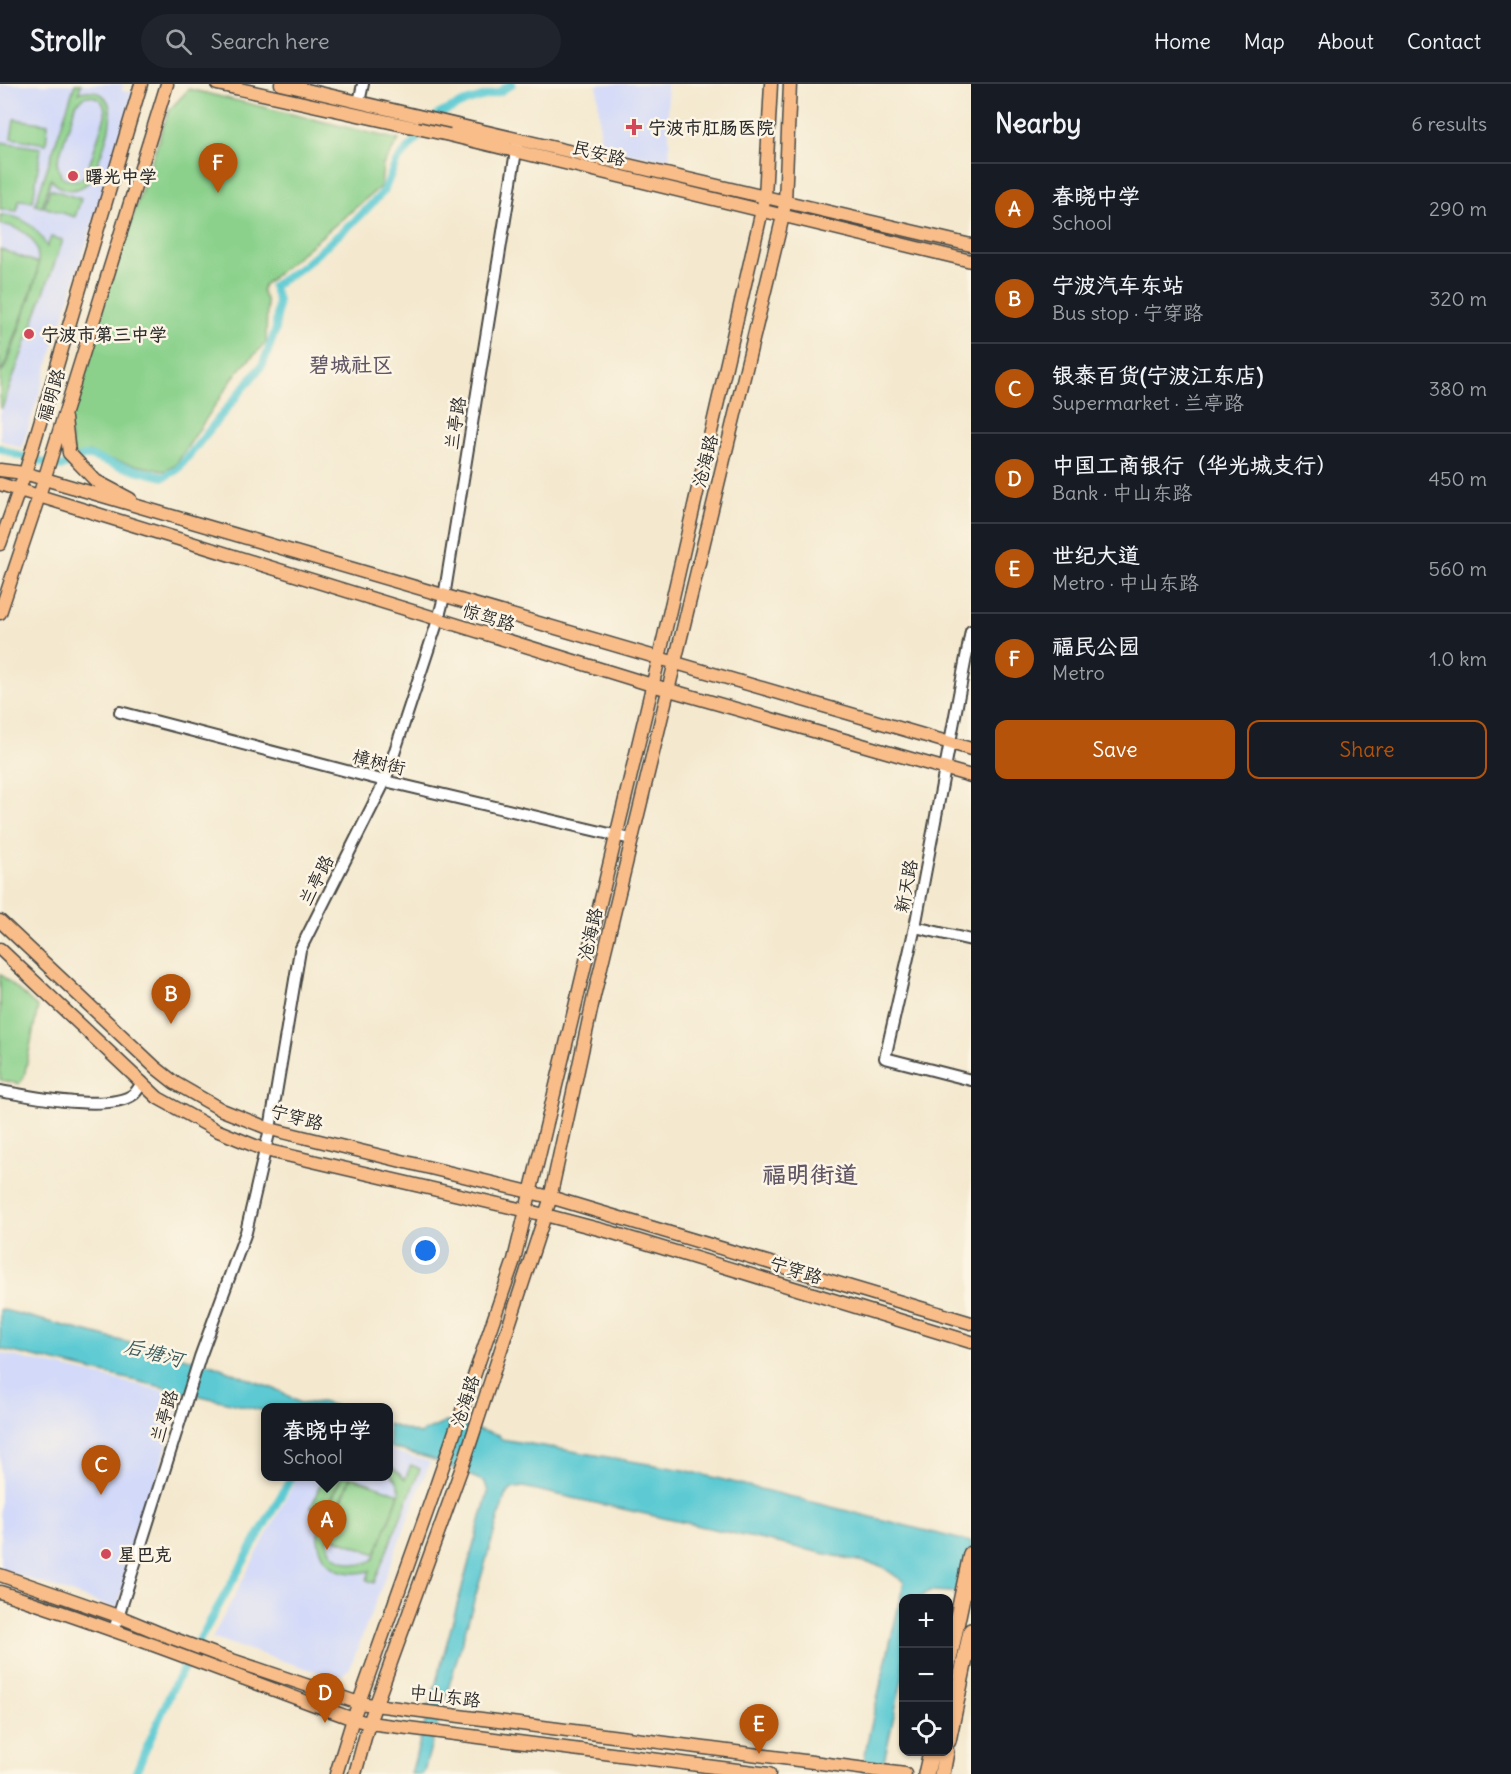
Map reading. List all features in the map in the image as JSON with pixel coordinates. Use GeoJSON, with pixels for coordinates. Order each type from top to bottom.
{"type":"FeatureCollection","features":[{"type":"Feature","properties":{"kind":"highway"},"geometry":{"type":"LineString","coordinates":[[951,1648],[971,1554]]}},
{"type":"Feature","properties":{"kind":"highway"},"geometry":{"type":"LineString","coordinates":[[953,1717],[971,1631]]}},
{"type":"Feature","properties":{"kind":"highway"},"geometry":{"type":"LineString","coordinates":[[926,1774],[929,1756]]}},
{"type":"Feature","properties":{"kind":"highway"},"geometry":{"type":"LineString","coordinates":[[942,1774],[945,1756]]}},
{"type":"Feature","properties":{"kind":"main road","name":"福明路"},"geometry":{"type":"LineString","coordinates":[[0,544],[25,473],[141,84]]}},
{"type":"Feature","properties":{"kind":"main road","name":"福明路"},"geometry":{"type":"LineString","coordinates":[[0,613],[39,496],[167,84]]}},
{"type":"Feature","properties":{"kind":"main road","name":"民安路"},"geometry":{"type":"LineString","coordinates":[[217,84],[450,129],[765,197],[971,246]]}},
{"type":"Feature","properties":{"kind":"main road","name":"民安路"},"geometry":{"type":"LineString","coordinates":[[281,84],[359,102],[417,122]]}},
{"type":"Feature","properties":{"kind":"main road","name":"沧海路"},"geometry":{"type":"LineString","coordinates":[[336,1774],[353,1719],[514,1260],[659,658],[762,211],[765,197],[771,84]]}},
{"type":"Feature","properties":{"kind":"main road","name":"沧海路"},"geometry":{"type":"LineString","coordinates":[[355,1774],[369,1723],[479,1417],[550,1197],[631,839],[783,216],[790,84]]}},
{"type":"Feature","properties":{"kind":"main road","name":"民安路"},"geometry":{"type":"LineString","coordinates":[[517,145],[762,211],[971,261]]}},
{"type":"Feature","properties":{"kind":"main road"},"geometry":{"type":"LineString","coordinates":[[65,412],[69,453],[96,481],[155,512]]}},
{"type":"Feature","properties":{"kind":"main road","name":"惊驾路"},"geometry":{"type":"LineString","coordinates":[[0,470],[25,473],[971,749]]}},
{"type":"Feature","properties":{"kind":"main road","name":"惊驾路"},"geometry":{"type":"LineString","coordinates":[[0,484],[668,690],[971,776]]}},
{"type":"Feature","properties":{"kind":"main road","name":"宁穿路"},"geometry":{"type":"LineString","coordinates":[[0,921],[156,1068],[175,1083],[222,1110],[270,1130],[550,1197],[971,1323]]}},
{"type":"Feature","properties":{"kind":"main road"},"geometry":{"type":"LineString","coordinates":[[0,949],[158,1098],[216,1130],[265,1150],[545,1215]]}},
{"type":"Feature","properties":{"kind":"main road","name":"宁穿路"},"geometry":{"type":"LineString","coordinates":[[545,1215],[610,1232],[971,1342]]}},
{"type":"Feature","properties":{"kind":"main road","name":"中山东路"},"geometry":{"type":"LineString","coordinates":[[0,1575],[118,1616],[215,1669],[353,1719],[369,1723],[769,1774]]}},
{"type":"Feature","properties":{"kind":"main road","name":"中山东路"},"geometry":{"type":"LineString","coordinates":[[0,1592],[114,1630],[223,1657],[359,1703],[905,1774]]}},
{"type":"Feature","properties":{"kind":"street"},"geometry":{"type":"LineString","coordinates":[[359,102],[363,84]]}},
{"type":"Feature","properties":{"kind":"street","name":"兰亭路"},"geometry":{"type":"LineString","coordinates":[[114,1630],[197,1366],[246,1232],[270,1130],[300,950],[385,781],[438,620],[444,597],[517,145]]}},
{"type":"Feature","properties":{"kind":"street","name":"新天路"},"geometry":{"type":"LineString","coordinates":[[971,631],[915,927],[885,1058],[971,1080]]}},
{"type":"Feature","properties":{"kind":"street","name":"樟树街"},"geometry":{"type":"LineString","coordinates":[[120,712],[385,781],[631,839]]}},
{"type":"Feature","properties":{"kind":"street"},"geometry":{"type":"LineString","coordinates":[[915,927],[971,940]]}},
{"type":"Feature","properties":{"kind":"street"},"geometry":{"type":"LineString","coordinates":[[0,1090],[46,1099],[103,1102],[122,1099],[135,1093],[142,1082]]}},
{"type":"Feature","properties":{"kind":"shaded area"},"geometry":{"type":"Polygon","coordinates":[[[0,84],[123,84],[122,91],[134,92],[22,448],[0,440],[0,84]]]}},
{"type":"Feature","properties":{"kind":"shaded area","name":"宁波市肛肠医院"},"geometry":{"type":"Polygon","coordinates":[[[597,84],[667,84],[670,160],[601,148],[597,84]]]}},
{"type":"Feature","properties":{"kind":"shaded area"},"geometry":{"type":"Polygon","coordinates":[[[0,1353],[182,1395],[117,1609],[0,1569],[0,1353]]]}},
{"type":"Feature","properties":{"kind":"shaded area"},"geometry":{"type":"Polygon","coordinates":[[[393,1451],[430,1462],[350,1668],[342,1675],[330,1676],[212,1638],[295,1481],[393,1481],[393,1451]]]}},
{"type":"Feature","properties":{"kind":"green space"},"geometry":{"type":"Polygon","coordinates":[[[75,84],[81,84],[79,93],[90,91],[99,93],[108,101],[110,121],[100,158],[88,183],[72,190],[60,187],[51,179],[42,207],[35,205],[75,84]],[[86,96],[76,104],[57,163],[61,176],[67,179],[77,180],[86,175],[105,116],[101,101],[95,97],[86,96]]]}},
{"type":"Feature","properties":{"kind":"green space"},"geometry":{"type":"Polygon","coordinates":[[[189,89],[399,140],[383,165],[381,186],[264,285],[262,291],[267,302],[266,343],[237,372],[175,466],[164,471],[103,458],[89,452],[74,456],[66,412],[169,110],[189,89]]]}},
{"type":"Feature","properties":{"kind":"green space"},"geometry":{"type":"Polygon","coordinates":[[[14,119],[48,124],[46,144],[11,138],[14,119]]]}},
{"type":"Feature","properties":{"kind":"green space"},"geometry":{"type":"Polygon","coordinates":[[[0,142],[41,148],[33,201],[19,200],[17,211],[0,209],[0,142]]]}},
{"type":"Feature","properties":{"kind":"green space"},"geometry":{"type":"Polygon","coordinates":[[[50,189],[81,199],[75,217],[44,207],[50,189]]]}},
{"type":"Feature","properties":{"kind":"green space"},"geometry":{"type":"Polygon","coordinates":[[[0,215],[16,217],[28,223],[47,247],[51,237],[63,240],[2,408],[0,408],[0,374],[7,365],[30,298],[38,258],[36,246],[29,236],[17,229],[0,224],[0,215]]]}},
{"type":"Feature","properties":{"kind":"green space"},"geometry":{"type":"Polygon","coordinates":[[[0,249],[38,263],[37,275],[5,365],[0,371],[0,249]]]}},
{"type":"Feature","properties":{"kind":"green space"},"geometry":{"type":"Polygon","coordinates":[[[0,974],[38,1007],[24,1077],[19,1084],[0,1080],[0,974]]]}},
{"type":"Feature","properties":{"kind":"green space"},"geometry":{"type":"Polygon","coordinates":[[[411,1465],[420,1469],[374,1583],[367,1580],[370,1571],[354,1573],[334,1567],[324,1556],[318,1536],[322,1520],[340,1481],[348,1481],[331,1527],[329,1547],[338,1558],[350,1563],[364,1564],[374,1559],[400,1492],[393,1476],[393,1468],[405,1479],[411,1465]]]}},
{"type":"Feature","properties":{"kind":"green space"},"geometry":{"type":"Polygon","coordinates":[[[321,1481],[338,1481],[325,1514],[311,1508],[321,1481]]]}},
{"type":"Feature","properties":{"kind":"green space"},"geometry":{"type":"Polygon","coordinates":[[[349,1481],[362,1481],[399,1494],[376,1554],[328,1536],[349,1481]]]}},
{"type":"Feature","properties":{"kind":"water","name":"后塘河"},"geometry":{"type":"Polygon","coordinates":[[[0,1309],[213,1365],[282,1392],[299,1403],[261,1403],[261,1410],[0,1349],[0,1309]]]}},
{"type":"Feature","properties":{"kind":"water"},"geometry":{"type":"Polygon","coordinates":[[[446,1422],[499,1435],[501,1439],[684,1470],[971,1542],[971,1597],[952,1592],[929,1591],[925,1594],[901,1594],[904,1582],[881,1566],[523,1487],[512,1489],[505,1496],[423,1774],[411,1774],[488,1492],[485,1482],[432,1459],[393,1448],[393,1426],[419,1434],[446,1422]]]}},
{"type":"Feature","properties":{"kind":"water"},"geometry":{"type":"Polygon","coordinates":[[[899,1604],[899,1694],[881,1774],[862,1774],[899,1604]]]}},
{"type":"Feature","properties":{"kind":"waterway"},"geometry":{"type":"LineString","coordinates":[[0,448],[61,467],[83,456],[90,456],[164,477],[177,470],[263,364],[276,329],[278,300],[273,286],[303,266],[359,217],[384,191],[396,162],[439,114],[465,102],[499,92],[512,84]]}},
{"type":"Feature","properties":{"kind":"waterway"},"geometry":{"type":"LineString","coordinates":[[135,1774],[174,1685],[289,1481]]}},
{"type":"Feature","properties":{"kind":"place","name":"宁波市肛肠医院"},"geometry":{"type":"Point","coordinates":[634,127]}},
{"type":"Feature","properties":{"kind":"place","name":"曙光中学"},"geometry":{"type":"Point","coordinates":[73,176]}},
{"type":"Feature","properties":{"kind":"place","name":"福民公园"},"geometry":{"type":"Point","coordinates":[218,193]}},
{"type":"Feature","properties":{"kind":"place","name":"宁波市第三中学"},"geometry":{"type":"Point","coordinates":[29,334]}},
{"type":"Feature","properties":{"kind":"place","name":"宁波汽车东站"},"geometry":{"type":"Point","coordinates":[171,1024]}},
{"type":"Feature","properties":{"kind":"place","name":"银泰百货(宁波江东店)"},"geometry":{"type":"Point","coordinates":[101,1495]}},
{"type":"Feature","properties":{"kind":"place","name":"春晓中学"},"geometry":{"type":"Point","coordinates":[327,1550]}},
{"type":"Feature","properties":{"kind":"place","name":"星巴克"},"geometry":{"type":"Point","coordinates":[106,1554]}},
{"type":"Feature","properties":{"kind":"place","name":"中国工商银行（华光城支行）"},"geometry":{"type":"Point","coordinates":[325,1723]}},
{"type":"Feature","properties":{"kind":"place","name":"世纪大道"},"geometry":{"type":"Point","coordinates":[759,1754]}},
{"type":"Feature","properties":{"kind":"district","name":"碧城社区"},"geometry":{"type":"Point","coordinates":[351,364]}},
{"type":"Feature","properties":{"kind":"district","name":"福明街道"},"geometry":{"type":"Point","coordinates":[810,1174]}}]}
